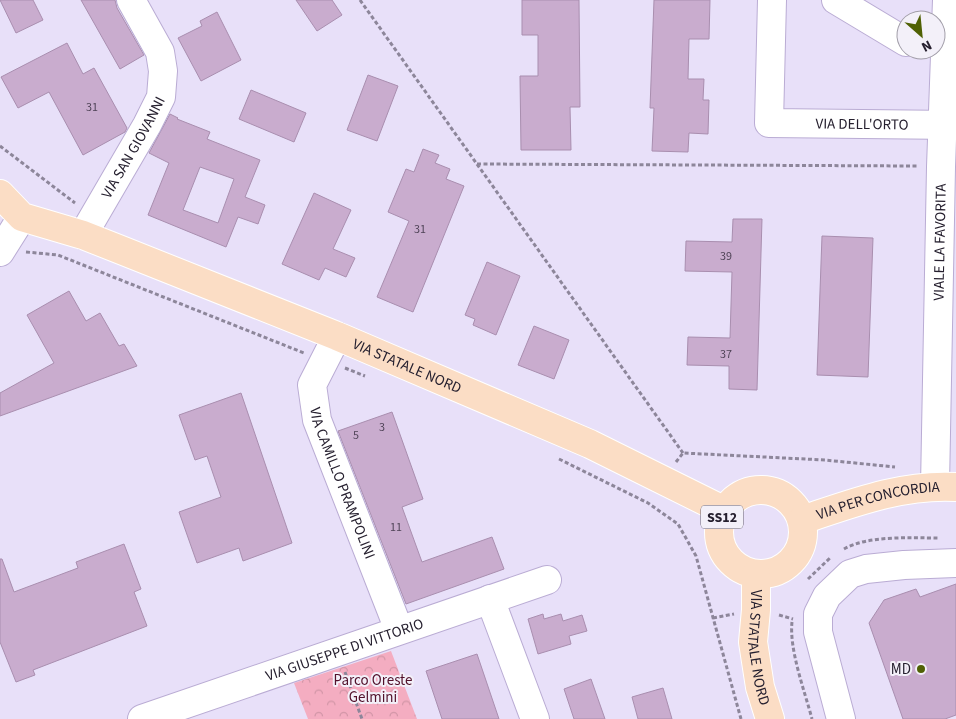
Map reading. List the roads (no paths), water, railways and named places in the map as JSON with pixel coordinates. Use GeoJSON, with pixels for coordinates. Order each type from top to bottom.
{"type":"FeatureCollection","features":[{"type":"Feature","properties":{"kind":"main road"},"geometry":{"type":"LineString","coordinates":[[0,194],[22,217]]}},
{"type":"Feature","properties":{"kind":"main road","name":"VIA STATALE NORD"},"geometry":{"type":"LineString","coordinates":[[22,217],[83,235],[337,336],[590,444],[724,512]]}},
{"type":"Feature","properties":{"kind":"main road","name":"VIA PER CONCORDIA"},"geometry":{"type":"LineString","coordinates":[[802,520],[867,498],[904,490],[946,486]]}},
{"type":"Feature","properties":{"kind":"main road","name":"SS12"},"geometry":{"type":"LineString","coordinates":[[756,574],[745,571],[735,565],[724,551],[719,534],[720,522],[724,512],[733,500],[745,493],[759,490],[773,492],[786,498],[796,508],[802,520]]}},
{"type":"Feature","properties":{"kind":"main road"},"geometry":{"type":"LineString","coordinates":[[756,574],[770,573],[783,568],[794,559],[801,548],[804,534],[802,520]]}},
{"type":"Feature","properties":{"kind":"main road","name":"VIA STATALE NORD"},"geometry":{"type":"LineString","coordinates":[[756,574],[756,610],[753,642],[760,686],[770,719]]}},
{"type":"Feature","properties":{"kind":"street","name":"VIA SAN GIOVANNI"},"geometry":{"type":"LineString","coordinates":[[83,235],[147,125],[161,97],[163,71],[160,52],[131,0]]}},
{"type":"Feature","properties":{"kind":"street","name":"VIA DELL'ORTO"},"geometry":{"type":"LineString","coordinates":[[772,0],[769,123],[950,125]]}},
{"type":"Feature","properties":{"kind":"street"},"geometry":{"type":"LineString","coordinates":[[836,0],[896,36]]}},
{"type":"Feature","properties":{"kind":"street","name":"VIALE LA FAVORITA"},"geometry":{"type":"LineString","coordinates":[[946,486],[941,167],[950,125],[944,64],[947,0]]}},
{"type":"Feature","properties":{"kind":"street"},"geometry":{"type":"LineString","coordinates":[[937,60],[944,64]]}},
{"type":"Feature","properties":{"kind":"street"},"geometry":{"type":"LineString","coordinates":[[10,252],[22,217]]}},
{"type":"Feature","properties":{"kind":"street","name":"VIA CAMILLO PRAMPOLINI"},"geometry":{"type":"LineString","coordinates":[[337,336],[312,385],[317,420],[398,630]]}},
{"type":"Feature","properties":{"kind":"street"},"geometry":{"type":"LineString","coordinates":[[841,719],[818,632],[818,614],[827,596],[850,574],[866,569],[956,563]]}},
{"type":"Feature","properties":{"kind":"street","name":"VIA GIUSEPPE DI VITTORIO"},"geometry":{"type":"LineString","coordinates":[[142,719],[187,712],[398,630],[547,580]]}},
{"type":"Feature","properties":{"kind":"street"},"geometry":{"type":"LineString","coordinates":[[490,599],[535,719]]}},
{"type":"Feature","properties":{"kind":"place","name":"MD"},"geometry":{"type":"Point","coordinates":[921,669]}},
{"type":"Feature","properties":{"kind":"park label","name":"Parco Oreste Gelmini"},"geometry":{"type":"Point","coordinates":[373,688]}}]}
